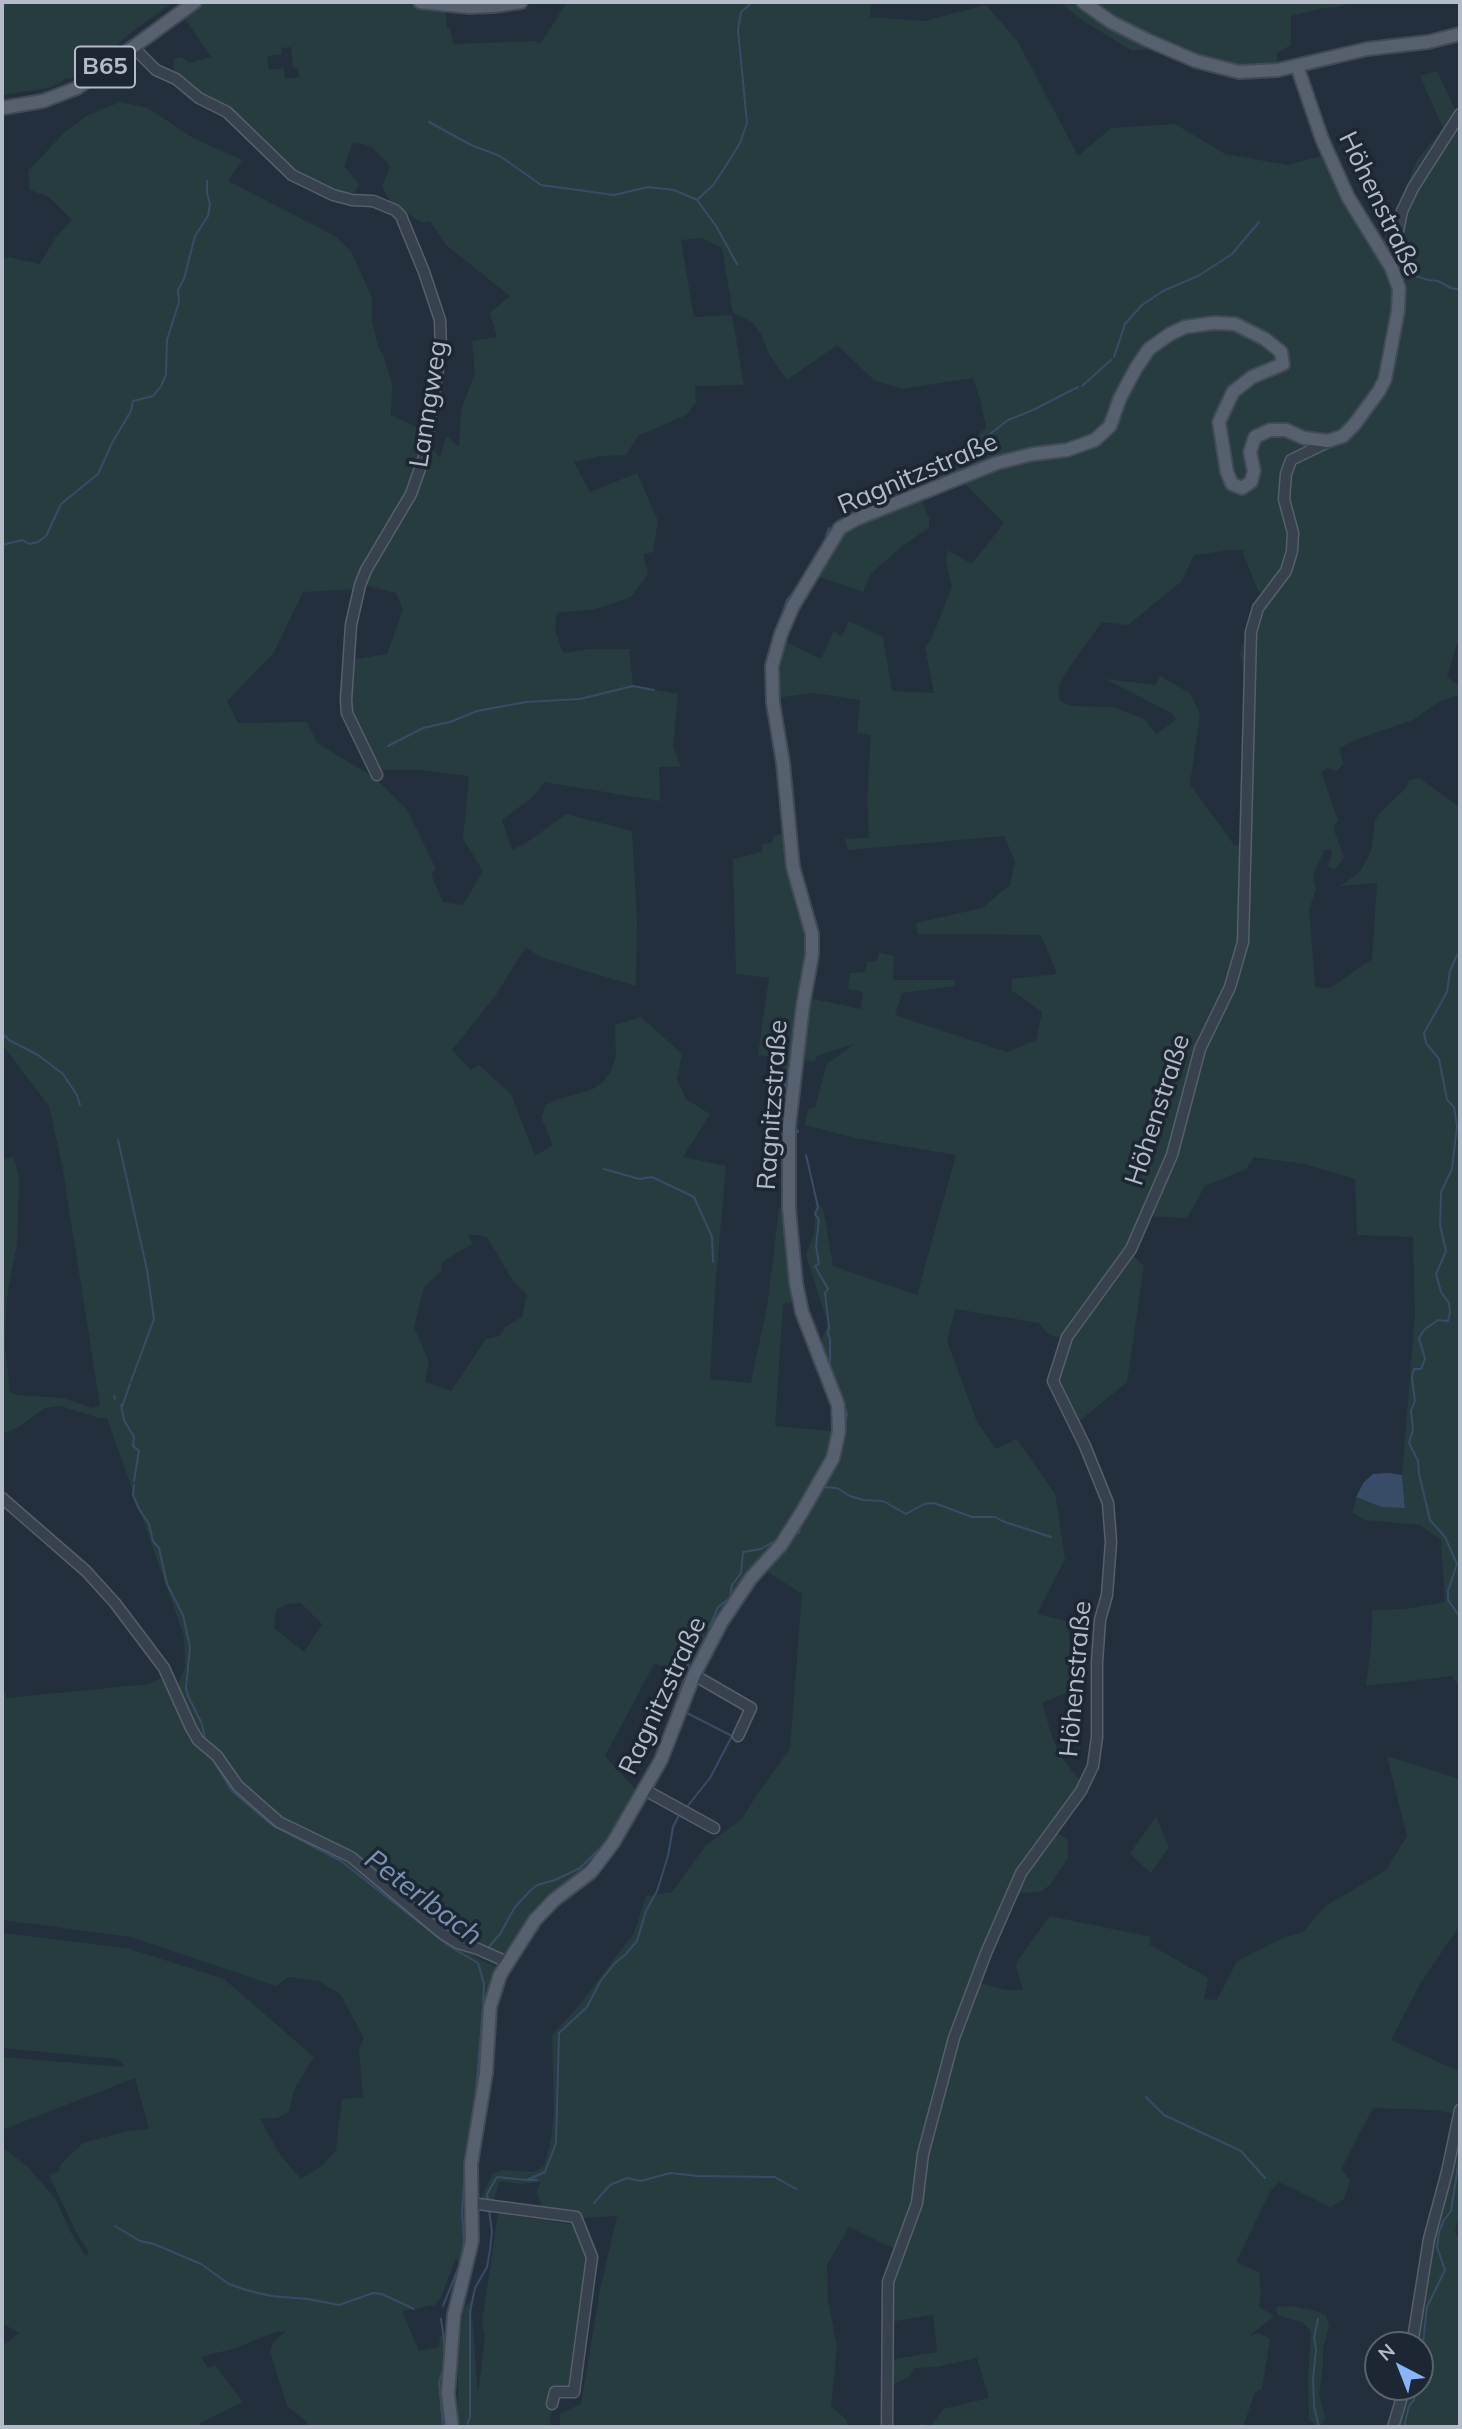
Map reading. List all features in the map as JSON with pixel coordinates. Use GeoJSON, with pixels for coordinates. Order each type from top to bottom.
{"type":"FeatureCollection","features":[{"type":"Feature","properties":{"kind":"main road","name":"B65"},"geometry":{"type":"LineString","coordinates":[[2,108],[43,101],[65,93],[89,79],[195,2]]}},
{"type":"Feature","properties":{"kind":"main road"},"geometry":{"type":"LineString","coordinates":[[420,2],[469,7],[521,2]]}},
{"type":"Feature","properties":{"kind":"main road"},"geometry":{"type":"LineString","coordinates":[[1083,2],[1117,26],[1223,70],[1250,72],[1297,66],[1379,47],[1428,42],[1460,34]]}},
{"type":"Feature","properties":{"kind":"main road","name":"Höhenstraße"},"geometry":{"type":"LineString","coordinates":[[1297,66],[1322,139],[1348,197],[1391,267],[1399,288],[1398,311],[1385,379],[1354,425],[1343,436],[1328,441]]}},
{"type":"Feature","properties":{"kind":"main road","name":"Ragnitzstraße"},"geometry":{"type":"LineString","coordinates":[[452,2427],[448,2394],[452,2334],[457,2294],[472,2241],[477,2204],[471,2164],[486,2073],[490,2007],[495,1989],[507,1962],[535,1920],[554,1899],[591,1872],[604,1858],[661,1760],[694,1675],[721,1623],[751,1578],[781,1545],[802,1512],[833,1458],[839,1431],[838,1405],[802,1312],[796,1283],[789,1209],[789,1126],[803,1005],[812,955],[812,934],[793,867],[783,763],[773,703],[772,666],[793,606],[831,540],[840,528],[856,519],[997,463],[1033,454],[1067,450],[1095,440],[1110,426],[1120,398],[1149,349],[1185,327],[1214,323],[1235,324],[1258,334],[1281,352],[1283,363],[1252,377],[1233,393],[1219,422],[1227,472],[1232,484],[1242,488],[1251,482],[1254,471],[1250,452],[1255,437],[1270,430],[1286,430],[1304,438],[1328,441]]}},
{"type":"Feature","properties":{"kind":"street","name":"Lanngweg"},"geometry":{"type":"LineString","coordinates":[[132,47],[156,70],[176,79],[199,98],[227,111],[292,175],[333,195],[352,200],[373,201],[396,210],[424,272],[440,320],[441,350],[424,457],[411,494],[366,570],[351,625],[347,713],[377,775]]}},
{"type":"Feature","properties":{"kind":"street"},"geometry":{"type":"LineString","coordinates":[[1391,267],[1402,211],[1413,188],[1460,114]]}},
{"type":"Feature","properties":{"kind":"street","name":"Höhenstraße"},"geometry":{"type":"LineString","coordinates":[[887,2427],[888,2282],[917,2203],[923,2154],[954,2038],[986,1953],[1021,1873],[1081,1791],[1093,1766],[1097,1737],[1100,1620],[1107,1595],[1111,1542],[1108,1503],[1053,1381],[1067,1337],[1131,1249],[1172,1155],[1200,1049],[1230,987],[1243,942],[1251,632],[1258,608],[1286,571],[1292,551],[1293,533],[1284,499],[1286,474],[1291,460],[1328,441]]}},
{"type":"Feature","properties":{"kind":"street"},"geometry":{"type":"LineString","coordinates":[[2,1498],[86,1571],[115,1603],[164,1668],[198,1740],[217,1756],[238,1786],[279,1822],[351,1857],[443,1934],[457,1943],[507,1962]]}},
{"type":"Feature","properties":{"kind":"street"},"geometry":{"type":"LineString","coordinates":[[694,1675],[751,1708],[738,1736]]}},
{"type":"Feature","properties":{"kind":"street"},"geometry":{"type":"LineString","coordinates":[[645,1790],[713,1828]]}},
{"type":"Feature","properties":{"kind":"street"},"geometry":{"type":"LineString","coordinates":[[1414,2331],[1429,2239],[1460,2110]]}},
{"type":"Feature","properties":{"kind":"street"},"geometry":{"type":"LineString","coordinates":[[477,2204],[576,2217],[592,2257],[573,2392],[555,2392],[551,2404]]}},
{"type":"Feature","properties":{"kind":"street"},"geometry":{"type":"LineString","coordinates":[[1393,2427],[1401,2401]]}},
{"type":"Feature","properties":{"kind":"green space"},"geometry":{"type":"Polygon","coordinates":[[[2,2],[174,2],[137,28],[80,75],[66,78],[48,88],[2,95],[2,2]]]}},
{"type":"Feature","properties":{"kind":"green space"},"geometry":{"type":"Polygon","coordinates":[[[204,2],[396,2],[445,9],[447,29],[450,28],[453,44],[541,43],[567,2],[871,2],[870,17],[924,21],[986,5],[1018,42],[1078,156],[1111,128],[1175,124],[1225,154],[1288,165],[1321,156],[1342,197],[1380,257],[1393,287],[1395,311],[1383,367],[1403,313],[1398,272],[1384,241],[1417,160],[1443,128],[1420,76],[1437,71],[1460,120],[1460,634],[1447,677],[1460,687],[1460,692],[1459,695],[1440,701],[1413,720],[1339,748],[1343,764],[1337,771],[1327,768],[1321,772],[1338,820],[1333,827],[1344,857],[1335,869],[1328,867],[1332,853],[1331,849],[1324,850],[1313,876],[1316,890],[1309,909],[1315,987],[1330,988],[1372,959],[1377,883],[1340,886],[1360,872],[1371,851],[1375,820],[1380,813],[1406,788],[1409,780],[1419,778],[1460,808],[1460,1688],[1452,1676],[1366,1686],[1372,1610],[1406,1609],[1445,1602],[1441,1540],[1420,1525],[1365,1520],[1353,1513],[1356,1497],[1381,1507],[1405,1507],[1402,1475],[1415,1314],[1413,1237],[1357,1235],[1355,1179],[1304,1164],[1254,1157],[1246,1169],[1205,1186],[1187,1218],[1145,1216],[1134,1231],[1127,1250],[1144,1266],[1127,1382],[1072,1427],[1049,1379],[1061,1338],[1049,1335],[1039,1323],[955,1309],[947,1341],[977,1422],[996,1449],[1017,1439],[1055,1494],[1065,1559],[1037,1614],[1067,1621],[1070,1644],[1075,1649],[1080,1687],[1042,1703],[1052,1737],[1062,1758],[1086,1788],[1053,1830],[1068,1840],[1068,1858],[1050,1885],[1040,1892],[1016,1893],[980,1983],[1005,1990],[1023,1990],[1016,1965],[1050,1916],[1151,1937],[1149,1944],[1208,1978],[1204,1999],[1217,2000],[1237,1961],[1285,1937],[1303,1932],[1324,1907],[1386,1870],[1407,1836],[1387,1756],[1460,1779],[1460,1925],[1420,1984],[1391,2040],[1460,2072],[1460,2211],[1455,2232],[1460,2240],[1460,2427],[1397,2427],[1405,2401],[1434,2401],[1434,2331],[1418,2331],[1428,2229],[1457,2114],[1434,2110],[1373,2108],[1341,2169],[1350,2180],[1344,2199],[1331,2207],[1279,2182],[1270,2192],[1236,2262],[1259,2272],[1259,2307],[1274,2316],[1249,2336],[1258,2333],[1270,2339],[1262,2389],[1255,2392],[1243,2427],[930,2427],[943,2409],[989,2398],[977,2358],[936,2367],[914,2368],[910,2376],[890,2386],[889,2360],[937,2352],[933,2315],[890,2322],[892,2283],[903,2253],[849,2227],[827,2265],[828,2299],[837,2347],[831,2406],[847,2420],[847,2427],[560,2427],[560,2414],[581,2404],[600,2290],[617,2216],[581,2218],[575,2217],[575,2212],[542,2207],[536,2192],[541,2182],[521,2184],[500,2181],[493,2201],[481,2198],[493,2173],[504,2170],[534,2172],[544,2166],[551,2140],[554,2111],[552,2035],[580,2004],[634,1933],[646,1896],[672,1892],[705,1846],[742,1819],[790,1749],[802,1594],[763,1569],[720,1631],[698,1676],[654,1664],[605,1756],[644,1802],[617,1846],[580,1878],[555,1895],[508,1952],[502,1954],[444,1935],[481,1960],[497,1967],[487,1991],[479,2087],[467,2158],[468,2238],[462,2269],[456,2258],[441,2297],[435,2305],[402,2311],[419,2351],[439,2347],[440,2336],[448,2334],[445,2397],[447,2427],[306,2427],[307,2422],[287,2406],[270,2351],[274,2341],[286,2331],[275,2332],[236,2348],[201,2357],[208,2368],[215,2365],[243,2402],[200,2423],[200,2427],[2,2427],[2,2346],[19,2333],[2,2323],[2,2147],[29,2168],[56,2200],[70,2231],[86,2256],[89,2253],[49,2175],[59,2171],[60,2165],[83,2143],[127,2131],[149,2129],[135,2078],[2,2130],[2,2057],[125,2067],[118,2059],[2,2048],[2,1933],[127,1948],[224,1979],[314,2057],[294,2090],[289,2112],[277,2118],[260,2119],[281,2156],[301,2179],[323,2165],[336,2150],[342,2099],[363,2097],[359,2049],[364,2038],[340,1994],[319,1981],[288,1977],[276,1986],[131,1937],[2,1920],[2,1684],[7,1698],[149,1684],[161,1678],[171,1684],[176,1705],[193,1740],[200,1734],[190,1719],[177,1687],[185,1667],[184,1636],[107,1418],[60,1406],[45,1408],[17,1428],[2,1434],[2,1160],[14,1157],[19,1178],[17,1244],[6,1313],[5,1346],[10,1392],[17,1395],[63,1398],[93,1408],[100,1405],[62,1165],[49,1106],[2,1044],[2,260],[8,257],[40,264],[56,237],[72,220],[49,197],[30,190],[28,171],[65,132],[86,116],[120,102],[148,108],[193,138],[242,160],[228,181],[335,236],[351,251],[372,298],[372,321],[392,384],[391,415],[420,429],[440,458],[446,436],[459,447],[461,410],[475,373],[472,341],[497,337],[490,313],[510,296],[446,245],[430,221],[422,223],[392,204],[382,187],[390,166],[371,146],[353,142],[344,166],[359,184],[354,193],[334,192],[291,172],[226,108],[201,97],[173,73],[174,59],[182,57],[189,63],[211,57],[183,16],[204,2]],[[291,47],[281,48],[282,54],[267,56],[269,70],[284,68],[285,79],[299,77],[298,68],[293,68],[291,47]],[[702,238],[681,240],[694,317],[732,315],[744,385],[695,386],[696,403],[686,415],[638,436],[626,455],[601,456],[574,462],[590,492],[637,473],[658,521],[653,552],[643,554],[648,574],[631,597],[596,609],[557,613],[555,630],[563,653],[590,649],[629,649],[633,686],[678,694],[673,746],[681,767],[659,767],[660,801],[544,782],[534,796],[502,820],[512,850],[566,814],[632,831],[637,920],[636,986],[540,957],[526,947],[496,995],[452,1050],[471,1070],[479,1065],[511,1094],[535,1156],[553,1145],[541,1117],[546,1105],[593,1089],[603,1082],[611,1071],[616,1057],[615,1025],[641,1017],[682,1054],[677,1080],[686,1099],[710,1114],[683,1157],[726,1166],[710,1379],[751,1383],[768,1301],[779,1208],[795,1217],[802,1300],[783,1304],[775,1426],[842,1432],[847,1414],[820,1343],[828,1324],[806,1255],[814,1233],[816,1201],[823,1209],[833,1266],[917,1295],[956,1155],[855,1138],[805,1125],[808,1109],[815,1107],[827,1064],[854,1044],[816,1056],[815,1062],[795,1059],[787,1110],[776,1110],[779,1058],[758,1055],[769,978],[736,974],[733,859],[762,852],[762,844],[773,842],[773,836],[794,830],[802,891],[816,933],[809,998],[861,1009],[863,992],[848,989],[850,973],[865,972],[867,962],[877,961],[879,953],[894,956],[893,980],[955,980],[955,986],[902,993],[895,1015],[1007,1052],[1036,1040],[1042,1012],[1011,990],[1012,979],[1057,974],[1041,935],[918,934],[916,923],[982,908],[1010,885],[1015,861],[1004,836],[848,850],[845,839],[869,838],[867,799],[871,735],[857,733],[860,700],[814,693],[776,698],[782,640],[821,659],[834,631],[842,636],[849,621],[883,637],[892,691],[934,693],[925,647],[931,640],[952,587],[946,561],[948,550],[972,564],[1004,523],[964,483],[921,499],[929,518],[929,528],[902,546],[871,574],[863,592],[808,573],[840,528],[904,500],[849,518],[847,514],[880,499],[892,487],[953,457],[986,428],[973,378],[901,389],[874,380],[837,345],[787,380],[770,356],[761,334],[752,322],[733,313],[722,248],[702,238]],[[1244,550],[1194,555],[1182,581],[1128,625],[1102,622],[1066,672],[1058,689],[1060,701],[1071,706],[1113,707],[1144,719],[1156,734],[1176,720],[1173,714],[1106,679],[1155,685],[1160,676],[1190,693],[1200,715],[1190,784],[1234,845],[1249,846],[1251,708],[1240,653],[1251,617],[1265,595],[1258,591],[1244,550]],[[367,586],[358,589],[303,592],[273,654],[227,701],[238,723],[307,722],[317,743],[375,778],[406,808],[436,869],[431,874],[443,902],[463,905],[483,871],[463,839],[469,776],[419,770],[378,770],[339,694],[344,661],[387,654],[403,610],[396,593],[367,586]],[[468,1234],[472,1244],[442,1262],[441,1272],[424,1287],[414,1327],[429,1362],[425,1382],[451,1391],[486,1339],[500,1336],[505,1327],[522,1317],[527,1294],[513,1281],[487,1237],[468,1234]],[[301,1603],[287,1604],[276,1610],[274,1628],[304,1652],[322,1624],[301,1603]]]}},
{"type":"Feature","properties":{"kind":"green space"},"geometry":{"type":"Polygon","coordinates":[[[1059,2],[1075,2],[1094,18],[1146,46],[1145,50],[1131,50],[1085,22],[1059,2]]]}},
{"type":"Feature","properties":{"kind":"green space"},"geometry":{"type":"Polygon","coordinates":[[[1103,2],[1354,2],[1291,16],[1291,45],[1277,53],[1277,65],[1259,68],[1223,66],[1178,49],[1115,19],[1099,6],[1103,2]]]}},
{"type":"Feature","properties":{"kind":"green space"},"geometry":{"type":"Polygon","coordinates":[[[1156,1816],[1169,1847],[1151,1873],[1130,1854],[1156,1816]]]}},
{"type":"Feature","properties":{"kind":"green space"},"geometry":{"type":"Polygon","coordinates":[[[498,2213],[576,2225],[590,2252],[574,2392],[555,2393],[550,2427],[461,2427],[458,2419],[458,2361],[464,2307],[471,2301],[478,2396],[485,2336],[482,2323],[498,2213]]]}},
{"type":"Feature","properties":{"kind":"green space"},"geometry":{"type":"Polygon","coordinates":[[[1292,2306],[1326,2315],[1329,2327],[1323,2348],[1319,2394],[1325,2418],[1320,2427],[1309,2420],[1311,2331],[1302,2322],[1279,2316],[1276,2307],[1292,2306]]]}},
{"type":"Feature","properties":{"kind":"water"},"geometry":{"type":"Polygon","coordinates":[[[1373,1474],[1402,1475],[1405,1508],[1381,1507],[1356,1497],[1364,1482],[1373,1474]]]}},
{"type":"Feature","properties":{"kind":"waterway"},"geometry":{"type":"LineString","coordinates":[[698,199],[714,184],[727,164],[740,143],[747,123],[738,30],[741,12],[753,2]]}},
{"type":"Feature","properties":{"kind":"waterway"},"geometry":{"type":"LineString","coordinates":[[429,122],[471,145],[500,156],[541,185],[614,195],[648,187],[674,190],[697,200],[716,226],[737,264]]}},
{"type":"Feature","properties":{"kind":"waterway"},"geometry":{"type":"LineString","coordinates":[[2,545],[22,540],[29,544],[46,536],[61,504],[98,474],[131,411],[133,401],[153,396],[161,386],[166,375],[167,340],[179,302],[178,290],[184,279],[195,236],[208,216],[210,204],[207,181]]}},
{"type":"Feature","properties":{"kind":"waterway"},"geometry":{"type":"LineString","coordinates":[[1114,357],[1125,324],[1142,305],[1163,291],[1198,276],[1232,254],[1259,222]]}},
{"type":"Feature","properties":{"kind":"waterway"},"geometry":{"type":"LineString","coordinates":[[1416,276],[1460,290]]}},
{"type":"Feature","properties":{"kind":"waterway"},"geometry":{"type":"LineString","coordinates":[[1082,386],[1111,360]]}},
{"type":"Feature","properties":{"kind":"waterway"},"geometry":{"type":"LineString","coordinates":[[877,504],[883,501],[885,492],[958,459],[1008,420],[1078,387]]}},
{"type":"Feature","properties":{"kind":"waterway"},"geometry":{"type":"LineString","coordinates":[[826,536],[829,528]]}},
{"type":"Feature","properties":{"kind":"waterway"},"geometry":{"type":"LineString","coordinates":[[782,615],[787,600],[796,589]]}},
{"type":"Feature","properties":{"kind":"waterway"},"geometry":{"type":"LineString","coordinates":[[388,746],[423,728],[450,722],[477,711],[526,702],[580,699],[633,686],[654,690]]}},
{"type":"Feature","properties":{"kind":"waterway"},"geometry":{"type":"LineString","coordinates":[[784,834],[787,863]]}},
{"type":"Feature","properties":{"kind":"waterway"},"geometry":{"type":"LineString","coordinates":[[797,902],[800,914]]}},
{"type":"Feature","properties":{"kind":"waterway"},"geometry":{"type":"LineString","coordinates":[[1460,953],[1450,971],[1447,992],[1424,1033],[1426,1043],[1439,1059],[1447,1100],[1454,1107],[1457,1126],[1452,1169],[1441,1192],[1440,1225],[1446,1251],[1436,1274],[1441,1292],[1449,1303],[1450,1312],[1448,1321],[1438,1320],[1424,1330],[1419,1338],[1425,1359],[1421,1369],[1414,1369],[1412,1378],[1415,1401],[1411,1411],[1413,1430],[1409,1443],[1418,1461],[1430,1520],[1445,1537],[1457,1564],[1448,1591],[1448,1600],[1460,1617]]}},
{"type":"Feature","properties":{"kind":"waterway","name":"Peterlbach"},"geometry":{"type":"LineString","coordinates":[[2,1033],[63,1074],[77,1095],[80,1105]]}},
{"type":"Feature","properties":{"kind":"waterway"},"geometry":{"type":"LineString","coordinates":[[784,1109],[784,1090],[791,1057]]}},
{"type":"Feature","properties":{"kind":"waterway"},"geometry":{"type":"LineString","coordinates":[[794,1124],[798,1132]]}},
{"type":"Feature","properties":{"kind":"waterway"},"geometry":{"type":"LineString","coordinates":[[118,1140],[147,1270],[154,1319],[131,1381]]}},
{"type":"Feature","properties":{"kind":"waterway"},"geometry":{"type":"LineString","coordinates":[[806,1155],[818,1207],[815,1214],[819,1220],[816,1246],[819,1264],[815,1266],[828,1289],[825,1293],[830,1368]]}},
{"type":"Feature","properties":{"kind":"waterway"},"geometry":{"type":"LineString","coordinates":[[604,1169],[639,1179],[652,1177],[694,1197],[712,1237],[713,1262]]}},
{"type":"Feature","properties":{"kind":"waterway"},"geometry":{"type":"LineString","coordinates":[[122,1407],[130,1384]]}},
{"type":"Feature","properties":{"kind":"waterway","name":"Peterlbach"},"geometry":{"type":"LineString","coordinates":[[121,1405],[124,1420],[134,1437],[133,1446],[139,1451],[134,1481]]}},
{"type":"Feature","properties":{"kind":"waterway"},"geometry":{"type":"LineString","coordinates":[[844,1406],[847,1414],[845,1424]]}},
{"type":"Feature","properties":{"kind":"waterway","name":"Peterlbach"},"geometry":{"type":"LineString","coordinates":[[134,1485],[133,1495],[149,1524],[153,1541],[159,1548],[167,1584],[183,1615],[190,1647],[186,1688],[202,1724],[205,1739]]}},
{"type":"Feature","properties":{"kind":"waterway"},"geometry":{"type":"LineString","coordinates":[[823,1487],[837,1488],[863,1500],[883,1501],[906,1514],[924,1504],[934,1503],[972,1517],[995,1517],[1051,1537]]}},
{"type":"Feature","properties":{"kind":"waterway"},"geometry":{"type":"LineString","coordinates":[[797,1533],[801,1524]]}},
{"type":"Feature","properties":{"kind":"waterway"},"geometry":{"type":"LineString","coordinates":[[677,1705],[680,1688],[688,1672],[688,1659],[704,1629],[710,1626],[718,1607],[730,1598],[732,1585],[741,1573],[743,1552],[761,1549],[778,1539]]}},
{"type":"Feature","properties":{"kind":"waterway"},"geometry":{"type":"LineString","coordinates":[[686,1808],[710,1778],[732,1736],[687,1713]]}},
{"type":"Feature","properties":{"kind":"waterway","name":"Peterlbach"},"geometry":{"type":"LineString","coordinates":[[209,1754],[232,1791],[272,1825],[341,1861],[449,1946],[478,1963],[484,1984],[483,2007],[475,2103],[465,2162]]}},
{"type":"Feature","properties":{"kind":"waterway"},"geometry":{"type":"LineString","coordinates":[[488,2201],[487,2194],[497,2177],[527,2180],[545,2172],[556,2143],[559,2033],[587,2007],[600,1982],[637,1941],[646,1911],[657,1891],[668,1856],[673,1827],[679,1815]]}},
{"type":"Feature","properties":{"kind":"waterway"},"geometry":{"type":"LineString","coordinates":[[488,1948],[500,1934],[515,1907],[529,1892],[537,1885],[580,1868],[608,1840]]}},
{"type":"Feature","properties":{"kind":"waterway"},"geometry":{"type":"LineString","coordinates":[[1146,2097],[1164,2115],[1241,2151],[1265,2178]]}},
{"type":"Feature","properties":{"kind":"waterway"},"geometry":{"type":"LineString","coordinates":[[1424,2331],[1427,2307],[1445,2270],[1437,2247],[1439,2232],[1451,2211],[1460,2153]]}},
{"type":"Feature","properties":{"kind":"waterway","name":"Peterlbach"},"geometry":{"type":"LineString","coordinates":[[443,2306],[461,2261],[465,2168]]}},
{"type":"Feature","properties":{"kind":"waterway"},"geometry":{"type":"LineString","coordinates":[[594,2203],[610,2185],[627,2178],[641,2181],[670,2173],[775,2177],[796,2189]]}},
{"type":"Feature","properties":{"kind":"waterway"},"geometry":{"type":"LineString","coordinates":[[528,2180],[537,2180]]}},
{"type":"Feature","properties":{"kind":"waterway"},"geometry":{"type":"LineString","coordinates":[[469,2427],[470,2312],[475,2288],[487,2267],[492,2232],[489,2210]]}},
{"type":"Feature","properties":{"kind":"waterway"},"geometry":{"type":"LineString","coordinates":[[115,2226],[140,2241],[154,2244],[201,2264],[229,2284],[246,2290],[339,2305],[373,2293],[382,2294],[414,2309]]}},
{"type":"Feature","properties":{"kind":"waterway","name":"Peterlbach"},"geometry":{"type":"LineString","coordinates":[[441,2319],[444,2363]]}},
{"type":"Feature","properties":{"kind":"waterway"},"geometry":{"type":"LineString","coordinates":[[1318,2319],[1314,2338],[1316,2349],[1313,2379],[1314,2407],[1319,2427]]}},
{"type":"Feature","properties":{"kind":"waterway","name":"Peterlbach"},"geometry":{"type":"LineString","coordinates":[[443,2427],[439,2382],[444,2368]]}},
{"type":"Feature","properties":{"kind":"waterway"},"geometry":{"type":"LineString","coordinates":[[1404,2427],[1409,2406],[1413,2401]]}}]}
